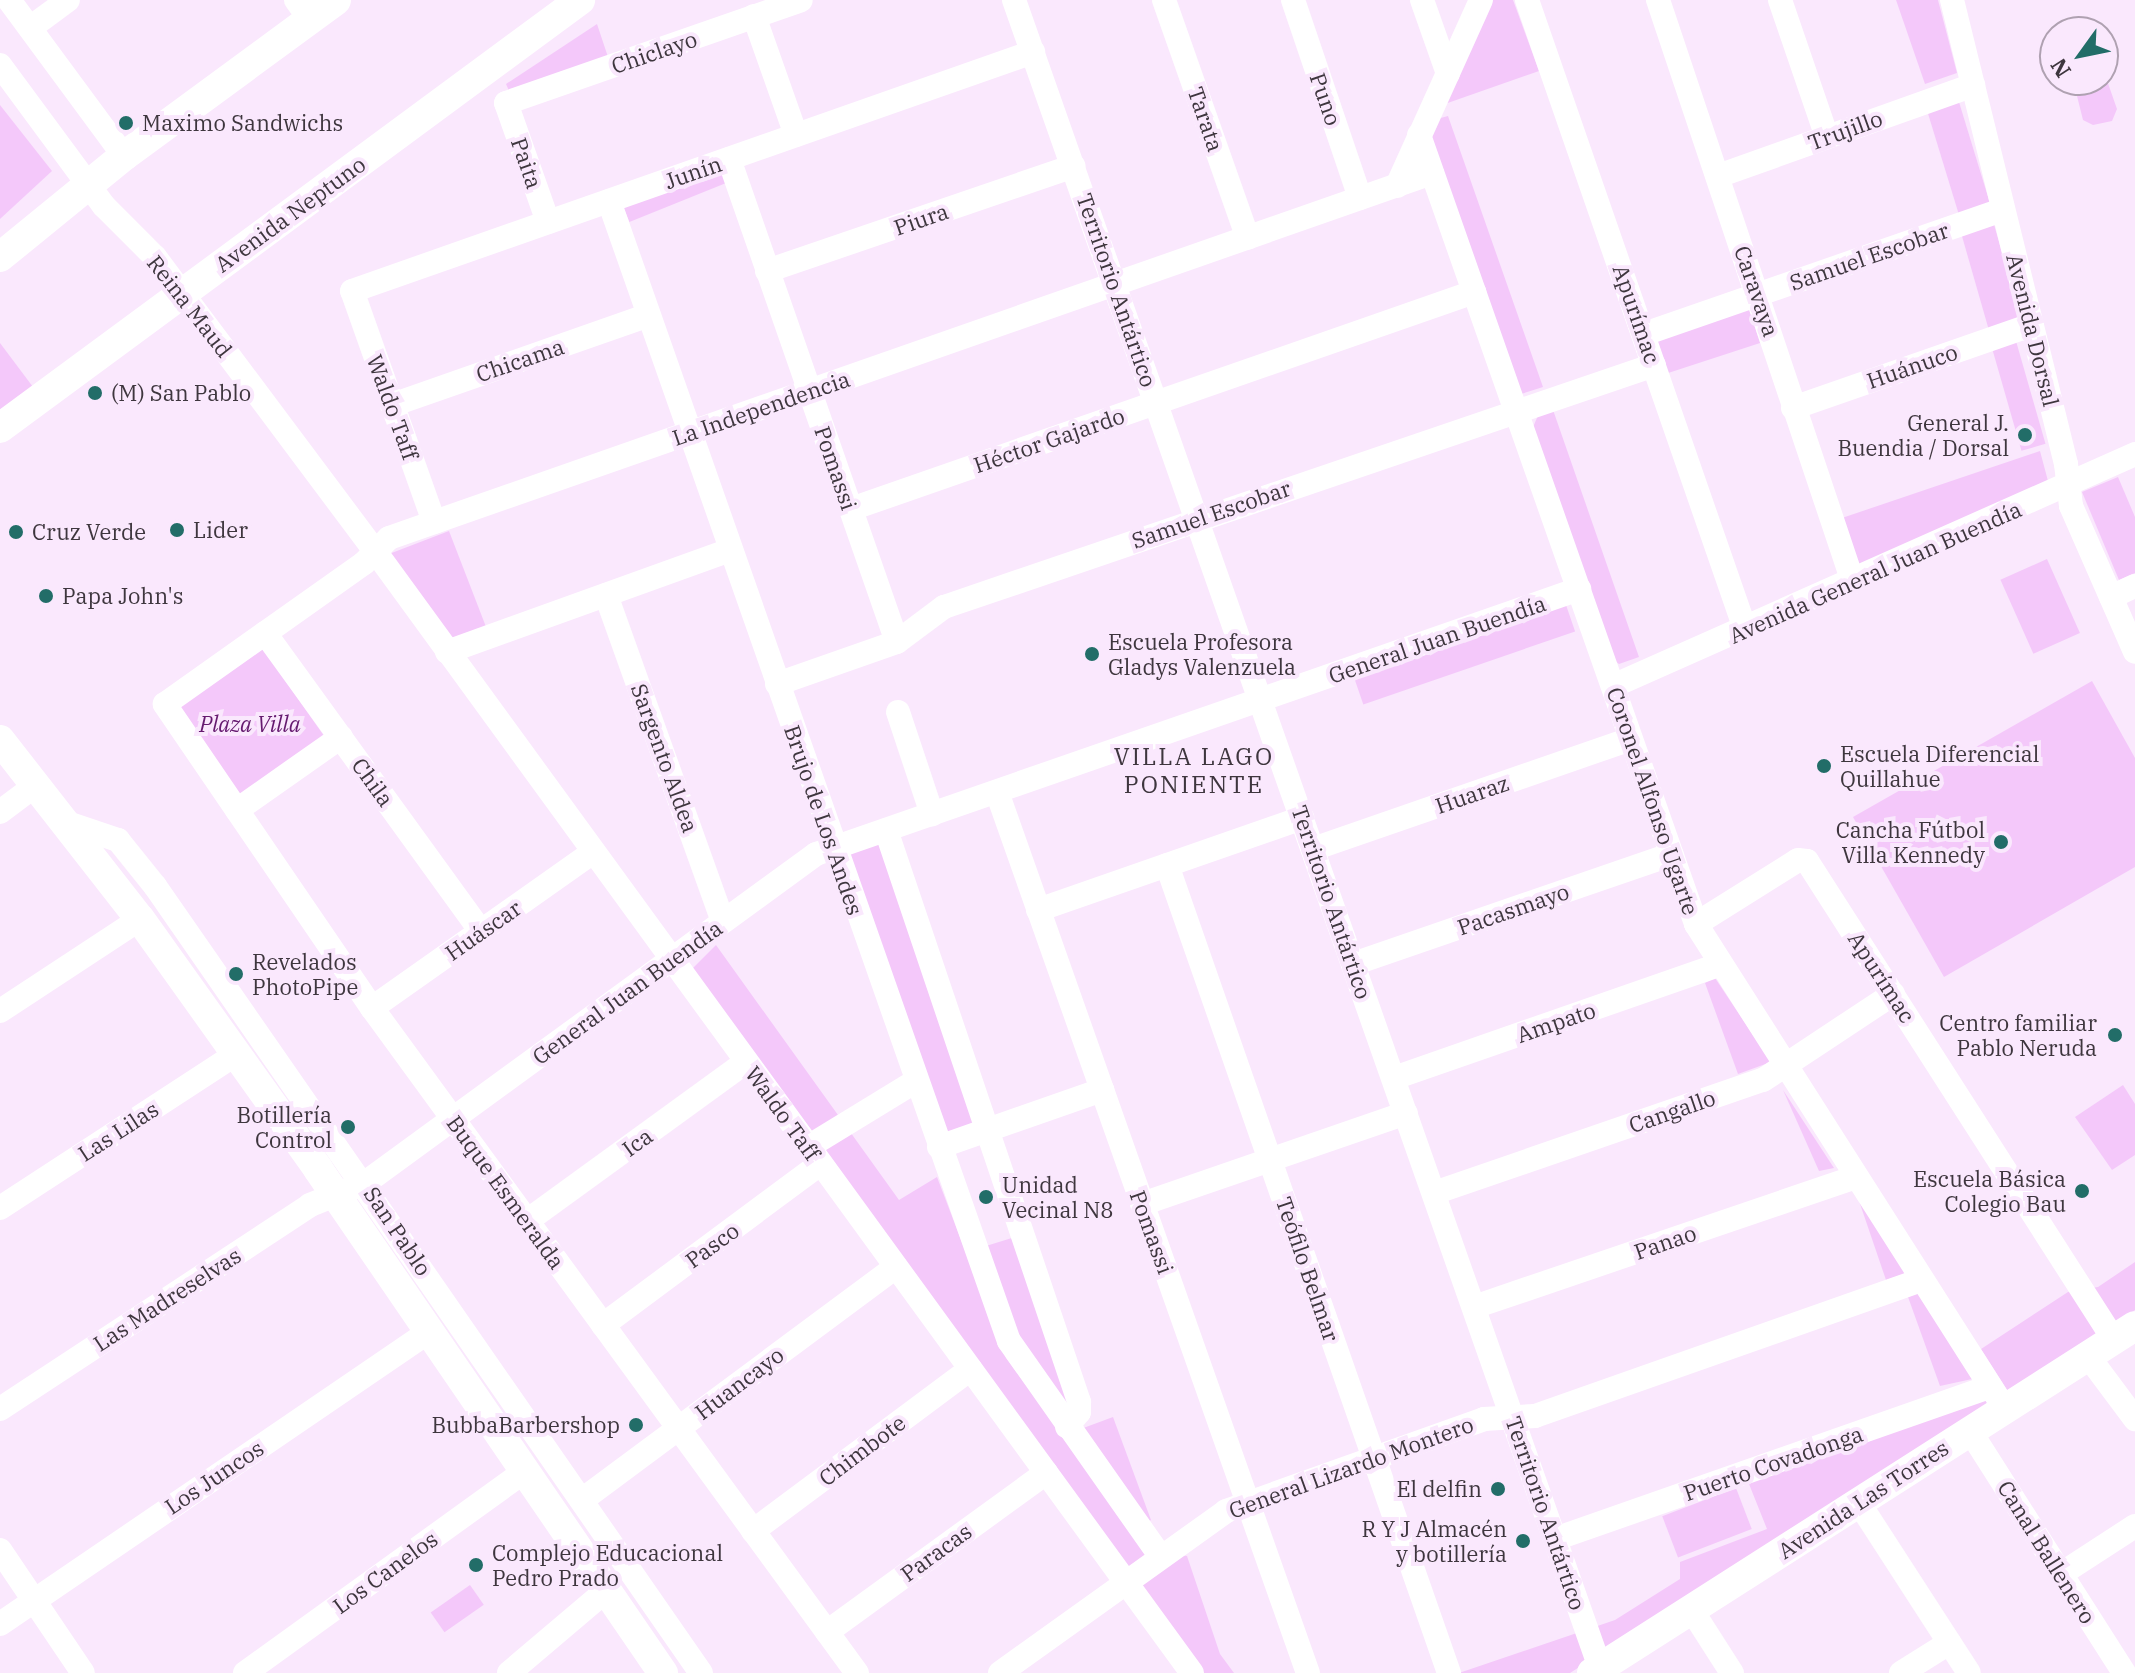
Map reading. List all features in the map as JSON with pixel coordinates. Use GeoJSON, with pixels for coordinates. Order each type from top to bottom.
{"type":"FeatureCollection","features":[{"type":"Feature","properties":{"kind":"main road"},"geometry":{"type":"LineString","coordinates":[[0,257],[303,10],[336,0]]}},
{"type":"Feature","properties":{"kind":"main road","name":"Avenida Neptuno"},"geometry":{"type":"LineString","coordinates":[[0,428],[580,0]]}},
{"type":"Feature","properties":{"kind":"main road","name":"San Pablo"},"geometry":{"type":"LineString","coordinates":[[0,740],[140,919],[236,1054],[608,1589],[663,1673]]}},
{"type":"Feature","properties":{"kind":"main road","name":"Avenida Las Torres"},"geometry":{"type":"LineString","coordinates":[[1596,1670],[1970,1431],[1998,1398],[2088,1356],[2124,1333]]}},
{"type":"Feature","properties":{"kind":"street"},"geometry":{"type":"LineString","coordinates":[[9,0],[124,156]]}},
{"type":"Feature","properties":{"kind":"street"},"geometry":{"type":"LineString","coordinates":[[30,28],[68,0]]}},
{"type":"Feature","properties":{"kind":"street","name":"Chiclayo"},"geometry":{"type":"LineString","coordinates":[[506,103],[801,0]]}},
{"type":"Feature","properties":{"kind":"street","name":"Territorio Antártico"},"geometry":{"type":"LineString","coordinates":[[1014,0],[1555,1539],[1596,1670]]}},
{"type":"Feature","properties":{"kind":"street","name":"Tarata"},"geometry":{"type":"LineString","coordinates":[[1164,0],[1248,238]]}},
{"type":"Feature","properties":{"kind":"street","name":"Puno"},"geometry":{"type":"LineString","coordinates":[[1293,0],[1360,198]]}},
{"type":"Feature","properties":{"kind":"street"},"geometry":{"type":"LineString","coordinates":[[1422,0],[1448,74]]}},
{"type":"Feature","properties":{"kind":"street"},"geometry":{"type":"LineString","coordinates":[[1397,186],[1481,0]]}},
{"type":"Feature","properties":{"kind":"street","name":"Apurímac"},"geometry":{"type":"LineString","coordinates":[[1527,0],[1745,629]]}},
{"type":"Feature","properties":{"kind":"street","name":"Caravaya"},"geometry":{"type":"LineString","coordinates":[[1658,0],[1853,582]]}},
{"type":"Feature","properties":{"kind":"street"},"geometry":{"type":"LineString","coordinates":[[1780,0],[1827,137]]}},
{"type":"Feature","properties":{"kind":"street","name":"Avenida Dorsal"},"geometry":{"type":"LineString","coordinates":[[1952,0],[2032,325],[2071,506],[2135,652]]}},
{"type":"Feature","properties":{"kind":"street"},"geometry":{"type":"LineString","coordinates":[[754,16],[796,135]]}},
{"type":"Feature","properties":{"kind":"street","name":"Junín"},"geometry":{"type":"LineString","coordinates":[[352,291],[1033,52]]}},
{"type":"Feature","properties":{"kind":"street","name":"Reina Maud"},"geometry":{"type":"LineString","coordinates":[[0,65],[89,186],[182,294],[375,551]]}},
{"type":"Feature","properties":{"kind":"street","name":"Trujillo"},"geometry":{"type":"LineString","coordinates":[[1718,176],[1973,85]]}},
{"type":"Feature","properties":{"kind":"street","name":"Paita"},"geometry":{"type":"LineString","coordinates":[[506,103],[548,222]]}},
{"type":"Feature","properties":{"kind":"street","name":"Coronel Alfonso Ugarte"},"geometry":{"type":"LineString","coordinates":[[1419,135],[1696,924],[1719,965],[1998,1398]]}},
{"type":"Feature","properties":{"kind":"street","name":"Pomassi"},"geometry":{"type":"LineString","coordinates":[[729,159],[897,642]]}},
{"type":"Feature","properties":{"kind":"street","name":"Piura"},"geometry":{"type":"LineString","coordinates":[[767,271],[1074,166]]}},
{"type":"Feature","properties":{"kind":"street","name":"La Independencia"},"geometry":{"type":"LineString","coordinates":[[165,704],[265,633],[389,538],[1432,173]]}},
{"type":"Feature","properties":{"kind":"street","name":"Brujo de Los Andes"},"geometry":{"type":"LineString","coordinates":[[609,201],[833,848],[1009,1341],[1160,1556]]}},
{"type":"Feature","properties":{"kind":"street","name":"Samuel Escobar"},"geometry":{"type":"LineString","coordinates":[[1644,334],[2003,210]]}},
{"type":"Feature","properties":{"kind":"street","name":"Waldo Taff"},"geometry":{"type":"LineString","coordinates":[[352,291],[434,522]]}},
{"type":"Feature","properties":{"kind":"street","name":"Héctor Gajardo"},"geometry":{"type":"LineString","coordinates":[[851,509],[1474,292]]}},
{"type":"Feature","properties":{"kind":"street","name":"Chicama"},"geometry":{"type":"LineString","coordinates":[[392,405],[649,315]]}},
{"type":"Feature","properties":{"kind":"street","name":"Huánuco"},"geometry":{"type":"LineString","coordinates":[[1793,408],[2032,325]]}},
{"type":"Feature","properties":{"kind":"street","name":"Samuel Escobar"},"geometry":{"type":"LineString","coordinates":[[777,684],[897,642],[944,607],[1500,413],[1517,412],[1654,365]]}},
{"type":"Feature","properties":{"kind":"street","name":"Avenida General Juan Buendía"},"geometry":{"type":"LineString","coordinates":[[1613,686],[1853,582],[2135,454]]}},
{"type":"Feature","properties":{"kind":"street"},"geometry":{"type":"LineString","coordinates":[[447,652],[730,550]]}},
{"type":"Feature","properties":{"kind":"street","name":"Waldo Taff"},"geometry":{"type":"LineString","coordinates":[[375,551],[1192,1673]]}},
{"type":"Feature","properties":{"kind":"street"},"geometry":{"type":"LineString","coordinates":[[2111,597],[2135,586]]}},
{"type":"Feature","properties":{"kind":"street","name":"General Juan Buendía"},"geometry":{"type":"LineString","coordinates":[[336,1195],[365,1183],[803,862],[833,848],[1579,589]]}},
{"type":"Feature","properties":{"kind":"street","name":"Sargento Aldea"},"geometry":{"type":"LineString","coordinates":[[606,595],[723,921]]}},
{"type":"Feature","properties":{"kind":"street","name":"Chila"},"geometry":{"type":"LineString","coordinates":[[265,633],[481,931]]}},
{"type":"Feature","properties":{"kind":"street","name":"Buque Esmeralda"},"geometry":{"type":"LineString","coordinates":[[165,704],[372,1008],[857,1673]]}},
{"type":"Feature","properties":{"kind":"street"},"geometry":{"type":"LineString","coordinates":[[898,712],[932,814]]}},
{"type":"Feature","properties":{"kind":"street"},"geometry":{"type":"LineString","coordinates":[[237,810],[341,737]]}},
{"type":"Feature","properties":{"kind":"street","name":"Huaraz"},"geometry":{"type":"LineString","coordinates":[[1313,849],[1631,739]]}},
{"type":"Feature","properties":{"kind":"street"},"geometry":{"type":"LineString","coordinates":[[0,812],[36,785]]}},
{"type":"Feature","properties":{"kind":"street","name":"Pomassi"},"geometry":{"type":"LineString","coordinates":[[997,792],[1308,1673]]}},
{"type":"Feature","properties":{"kind":"street"},"geometry":{"type":"LineString","coordinates":[[1038,910],[1302,818]]}},
{"type":"Feature","properties":{"kind":"street","name":"San Pablo"},"geometry":{"type":"LineString","coordinates":[[67,823],[102,831],[126,848],[365,1183],[701,1673]]}},
{"type":"Feature","properties":{"kind":"street"},"geometry":{"type":"LineString","coordinates":[[886,830],[1079,1402],[1079,1412],[1067,1427]]}},
{"type":"Feature","properties":{"kind":"street","name":"Huáscar"},"geometry":{"type":"LineString","coordinates":[[372,1008],[593,852]]}},
{"type":"Feature","properties":{"kind":"street","name":"Pacasmayo"},"geometry":{"type":"LineString","coordinates":[[1353,964],[1672,854]]}},
{"type":"Feature","properties":{"kind":"street","name":"Apurímac"},"geometry":{"type":"LineString","coordinates":[[1696,924],[1804,859],[2124,1333]]}},
{"type":"Feature","properties":{"kind":"street","name":"Teófilo Belmar"},"geometry":{"type":"LineString","coordinates":[[1167,865],[1449,1673]]}},
{"type":"Feature","properties":{"kind":"street"},"geometry":{"type":"LineString","coordinates":[[0,1011],[140,919]]}},
{"type":"Feature","properties":{"kind":"street","name":"Ampato"},"geometry":{"type":"LineString","coordinates":[[1394,1078],[1719,965]]}},
{"type":"Feature","properties":{"kind":"street","name":"Cangallo"},"geometry":{"type":"LineString","coordinates":[[1434,1193],[1763,1080],[1893,994]]}},
{"type":"Feature","properties":{"kind":"street","name":"Las Lilas"},"geometry":{"type":"LineString","coordinates":[[0,1208],[236,1054]]}},
{"type":"Feature","properties":{"kind":"street","name":"Ica"},"geometry":{"type":"LineString","coordinates":[[527,1221],[746,1062]]}},
{"type":"Feature","properties":{"kind":"street","name":"Pasco"},"geometry":{"type":"LineString","coordinates":[[603,1325],[814,1156],[916,1081]]}},
{"type":"Feature","properties":{"kind":"street"},"geometry":{"type":"LineString","coordinates":[[939,1147],[1102,1090]]}},
{"type":"Feature","properties":{"kind":"street"},"geometry":{"type":"LineString","coordinates":[[1142,1204],[1406,1113]]}},
{"type":"Feature","properties":{"kind":"street","name":"Panao"},"geometry":{"type":"LineString","coordinates":[[1474,1307],[1855,1177]]}},
{"type":"Feature","properties":{"kind":"street","name":"Las Madreselvas"},"geometry":{"type":"LineString","coordinates":[[0,1409],[310,1205],[336,1195]]}},
{"type":"Feature","properties":{"kind":"street","name":"Huancayo"},"geometry":{"type":"LineString","coordinates":[[582,1500],[896,1267]]}},
{"type":"Feature","properties":{"kind":"street","name":"General Lizardo Montero"},"geometry":{"type":"LineString","coordinates":[[1000,1673],[1216,1517],[1248,1502],[1484,1419],[1535,1416],[1921,1280]]}},
{"type":"Feature","properties":{"kind":"street","name":"Los Juncos"},"geometry":{"type":"LineString","coordinates":[[0,1624],[430,1331]]}},
{"type":"Feature","properties":{"kind":"street"},"geometry":{"type":"LineString","coordinates":[[2088,1356],[2135,1419]]}},
{"type":"Feature","properties":{"kind":"street","name":"Chimbote"},"geometry":{"type":"LineString","coordinates":[[753,1531],[970,1369]]}},
{"type":"Feature","properties":{"kind":"street","name":"Puerto Covadonga"},"geometry":{"type":"LineString","coordinates":[[1555,1539],[1998,1398]]}},
{"type":"Feature","properties":{"kind":"street","name":"Canal Ballenero"},"geometry":{"type":"LineString","coordinates":[[1970,1431],[2124,1673]]}},
{"type":"Feature","properties":{"kind":"street","name":"Los Canelos"},"geometry":{"type":"LineString","coordinates":[[245,1673],[525,1471]]}},
{"type":"Feature","properties":{"kind":"street","name":"Paracas"},"geometry":{"type":"LineString","coordinates":[[827,1632],[1046,1473]]}},
{"type":"Feature","properties":{"kind":"street"},"geometry":{"type":"LineString","coordinates":[[1859,1503],[1969,1673]]}},
{"type":"Feature","properties":{"kind":"street"},"geometry":{"type":"LineString","coordinates":[[2061,1574],[2135,1526]]}},
{"type":"Feature","properties":{"kind":"street"},"geometry":{"type":"LineString","coordinates":[[0,1550],[83,1673]]}},
{"type":"Feature","properties":{"kind":"street"},"geometry":{"type":"LineString","coordinates":[[509,1673],[608,1589]]}},
{"type":"Feature","properties":{"kind":"street"},"geometry":{"type":"LineString","coordinates":[[1691,1609],[1732,1673]]}},
{"type":"Feature","properties":{"kind":"street"},"geometry":{"type":"LineString","coordinates":[[1901,1673],[1949,1643]]}},
{"type":"Feature","properties":{"kind":"green space"},"geometry":{"type":"Polygon","coordinates":[[[1492,0],[1513,0],[1539,71],[1442,105],[1492,0]]]}},
{"type":"Feature","properties":{"kind":"green space"},"geometry":{"type":"Polygon","coordinates":[[[1896,0],[1938,0],[1957,73],[1925,84],[1896,0]]]}},
{"type":"Feature","properties":{"kind":"green space"},"geometry":{"type":"Polygon","coordinates":[[[597,24],[609,60],[510,93],[506,84],[597,24]]]}},
{"type":"Feature","properties":{"kind":"green space"},"geometry":{"type":"Polygon","coordinates":[[[2077,96],[2112,96],[2117,109],[2112,121],[2093,125],[2083,120],[2077,96]]]}},
{"type":"Feature","properties":{"kind":"green space"},"geometry":{"type":"Polygon","coordinates":[[[1959,102],[1991,205],[1959,215],[1927,112],[1959,102]]]}},
{"type":"Feature","properties":{"kind":"green space"},"geometry":{"type":"Polygon","coordinates":[[[0,105],[52,171],[0,219],[0,105]]]}},
{"type":"Feature","properties":{"kind":"green space"},"geometry":{"type":"Polygon","coordinates":[[[1448,116],[1543,387],[1515,396],[1427,142],[1437,119],[1448,116]]]}},
{"type":"Feature","properties":{"kind":"green space"},"geometry":{"type":"Polygon","coordinates":[[[720,166],[727,183],[629,222],[623,205],[720,166]]]}},
{"type":"Feature","properties":{"kind":"green space"},"geometry":{"type":"Polygon","coordinates":[[[1993,221],[2023,325],[1990,334],[1960,230],[1993,221]]]}},
{"type":"Feature","properties":{"kind":"green space"},"geometry":{"type":"Polygon","coordinates":[[[1748,306],[1760,343],[1666,374],[1654,337],[1748,306]]]}},
{"type":"Feature","properties":{"kind":"green space"},"geometry":{"type":"Polygon","coordinates":[[[2016,341],[2045,444],[2021,451],[1992,348],[2016,341]]]}},
{"type":"Feature","properties":{"kind":"green space"},"geometry":{"type":"Polygon","coordinates":[[[0,343],[33,387],[0,412],[0,343]]]}},
{"type":"Feature","properties":{"kind":"green space"},"geometry":{"type":"Polygon","coordinates":[[[1552,407],[1639,657],[1619,664],[1609,656],[1530,434],[1540,411],[1552,407]]]}},
{"type":"Feature","properties":{"kind":"green space"},"geometry":{"type":"Polygon","coordinates":[[[2040,451],[2048,481],[1856,569],[1839,519],[2040,451]]]}},
{"type":"Feature","properties":{"kind":"green space"},"geometry":{"type":"Polygon","coordinates":[[[2118,477],[2135,517],[2135,573],[2119,580],[2082,492],[2118,477]]]}},
{"type":"Feature","properties":{"kind":"green space"},"geometry":{"type":"Polygon","coordinates":[[[449,531],[488,632],[454,645],[389,554],[449,531]]]}},
{"type":"Feature","properties":{"kind":"green space"},"geometry":{"type":"Polygon","coordinates":[[[2047,559],[2080,633],[2033,654],[2000,580],[2047,559]]]}},
{"type":"Feature","properties":{"kind":"green space"},"geometry":{"type":"Polygon","coordinates":[[[1566,605],[1575,631],[1363,704],[1354,678],[1566,605]]]}},
{"type":"Feature","properties":{"kind":"green space","name":"Plaza Villa"},"geometry":{"type":"Polygon","coordinates":[[[261,646],[324,736],[238,796],[175,706],[261,646]]]}},
{"type":"Feature","properties":{"kind":"green space","name":"Cancha Fútbol Villa Kennedy"},"geometry":{"type":"Polygon","coordinates":[[[2092,681],[2135,758],[2135,867],[1944,977],[1853,817],[2092,681]]]}},
{"type":"Feature","properties":{"kind":"green space"},"geometry":{"type":"Polygon","coordinates":[[[883,840],[982,1128],[943,1142],[843,854],[883,840]]]}},
{"type":"Feature","properties":{"kind":"green space"},"geometry":{"type":"Polygon","coordinates":[[[716,945],[899,1200],[937,1177],[1006,1358],[1148,1550],[1187,1556],[1220,1654],[1234,1673],[1199,1673],[690,971],[716,945]]]}},
{"type":"Feature","properties":{"kind":"green space"},"geometry":{"type":"Polygon","coordinates":[[[1715,978],[1771,1062],[1738,1074],[1705,983],[1715,978]]]}},
{"type":"Feature","properties":{"kind":"green space"},"geometry":{"type":"Polygon","coordinates":[[[2123,1085],[2135,1104],[2135,1155],[2112,1170],[2075,1117],[2123,1085]]]}},
{"type":"Feature","properties":{"kind":"green space"},"geometry":{"type":"Polygon","coordinates":[[[1783,1090],[1834,1168],[1819,1171],[1783,1090]]]}},
{"type":"Feature","properties":{"kind":"green space"},"geometry":{"type":"Polygon","coordinates":[[[1857,1195],[1907,1273],[1886,1280],[1857,1195]]]}},
{"type":"Feature","properties":{"kind":"green space"},"geometry":{"type":"Polygon","coordinates":[[[1015,1237],[1073,1402],[1066,1409],[1020,1347],[986,1246],[1015,1237]]]}},
{"type":"Feature","properties":{"kind":"green space"},"geometry":{"type":"Polygon","coordinates":[[[2135,1262],[2135,1310],[2009,1393],[1981,1349],[2068,1292],[2098,1287],[2135,1262]]]}},
{"type":"Feature","properties":{"kind":"green space"},"geometry":{"type":"Polygon","coordinates":[[[1920,1292],[1972,1379],[1940,1386],[1908,1297],[1920,1292]]]}},
{"type":"Feature","properties":{"kind":"green space"},"geometry":{"type":"Polygon","coordinates":[[[1989,1398],[1993,1402],[1570,1673],[1459,1673],[1615,1620],[1680,1579],[1680,1562],[1767,1529],[1747,1479],[1989,1398]]]}},
{"type":"Feature","properties":{"kind":"green space"},"geometry":{"type":"Polygon","coordinates":[[[1113,1417],[1151,1520],[1146,1523],[1078,1430],[1113,1417]]]}},
{"type":"Feature","properties":{"kind":"green space"},"geometry":{"type":"Polygon","coordinates":[[[1736,1488],[1752,1529],[1678,1557],[1662,1516],[1736,1488]]]}},
{"type":"Feature","properties":{"kind":"green space"},"geometry":{"type":"Polygon","coordinates":[[[470,1585],[484,1605],[444,1632],[431,1613],[470,1585]]]}},
{"type":"Feature","properties":{"kind":"place","name":"Maximo Sandwichs"},"geometry":{"type":"Point","coordinates":[126,123]}},
{"type":"Feature","properties":{"kind":"place","name":"(M) San Pablo"},"geometry":{"type":"Point","coordinates":[95,393]}},
{"type":"Feature","properties":{"kind":"place","name":"General J. Buendia / Dorsal"},"geometry":{"type":"Point","coordinates":[2025,435]}},
{"type":"Feature","properties":{"kind":"place","name":"Lider"},"geometry":{"type":"Point","coordinates":[177,530]}},
{"type":"Feature","properties":{"kind":"place","name":"Cruz Verde"},"geometry":{"type":"Point","coordinates":[16,532]}},
{"type":"Feature","properties":{"kind":"place","name":"Papa John's"},"geometry":{"type":"Point","coordinates":[46,596]}},
{"type":"Feature","properties":{"kind":"place","name":"Escuela Profesora Gladys Valenzuela"},"geometry":{"type":"Point","coordinates":[1092,654]}},
{"type":"Feature","properties":{"kind":"place","name":"Escuela Diferencial Quillahue"},"geometry":{"type":"Point","coordinates":[1824,766]}},
{"type":"Feature","properties":{"kind":"place","name":"Cancha Fútbol Villa Kennedy"},"geometry":{"type":"Point","coordinates":[2001,842]}},
{"type":"Feature","properties":{"kind":"place","name":"Revelados PhotoPipe"},"geometry":{"type":"Point","coordinates":[236,974]}},
{"type":"Feature","properties":{"kind":"place","name":"Centro familiar Pablo Neruda"},"geometry":{"type":"Point","coordinates":[2115,1035]}},
{"type":"Feature","properties":{"kind":"place","name":"Botillería Control"},"geometry":{"type":"Point","coordinates":[348,1127]}},
{"type":"Feature","properties":{"kind":"place","name":"Escuela Básica Colegio Bau"},"geometry":{"type":"Point","coordinates":[2082,1191]}},
{"type":"Feature","properties":{"kind":"place","name":"Unidad Vecinal N8"},"geometry":{"type":"Point","coordinates":[986,1197]}},
{"type":"Feature","properties":{"kind":"place","name":"BubbaBarbershop"},"geometry":{"type":"Point","coordinates":[636,1425]}},
{"type":"Feature","properties":{"kind":"place","name":"El delfin"},"geometry":{"type":"Point","coordinates":[1498,1489]}},
{"type":"Feature","properties":{"kind":"place","name":"R Y J Almacén y botillería"},"geometry":{"type":"Point","coordinates":[1523,1541]}},
{"type":"Feature","properties":{"kind":"place","name":"Complejo Educacional Pedro Prado"},"geometry":{"type":"Point","coordinates":[476,1565]}},
{"type":"Feature","properties":{"kind":"district","name":"VILLA LAGO PONIENTE"},"geometry":{"type":"Point","coordinates":[1194,771]}}]}
